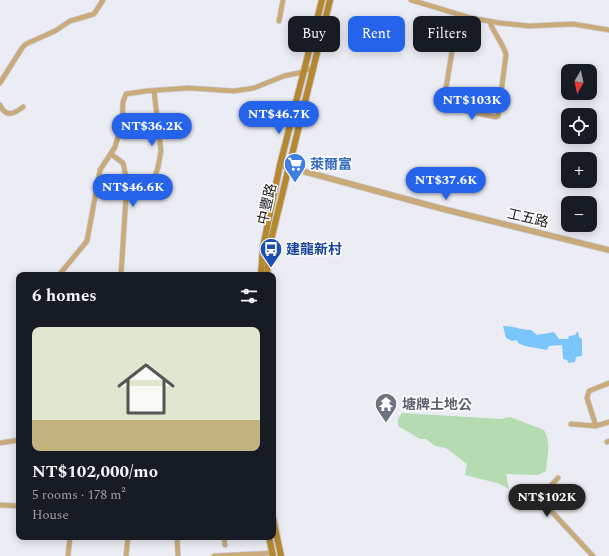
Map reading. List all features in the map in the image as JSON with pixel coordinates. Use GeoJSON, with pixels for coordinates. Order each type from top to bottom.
{"type":"FeatureCollection","features":[{"type":"Feature","properties":{"kind":"main road","name":"中豐路"},"geometry":{"type":"LineString","coordinates":[[267,272],[270,232],[280,165],[322,0]]}},
{"type":"Feature","properties":{"kind":"main road","name":"中豐路"},"geometry":{"type":"LineString","coordinates":[[261,272],[262,247],[270,232],[288,167],[330,0]]}},
{"type":"Feature","properties":{"kind":"main road"},"geometry":{"type":"LineString","coordinates":[[276,532],[281,556]]}},
{"type":"Feature","properties":{"kind":"main road"},"geometry":{"type":"LineString","coordinates":[[270,540],[273,555]]}},
{"type":"Feature","properties":{"kind":"street"},"geometry":{"type":"LineString","coordinates":[[0,83],[26,44],[55,31],[70,21],[94,14],[103,0]]}},
{"type":"Feature","properties":{"kind":"street"},"geometry":{"type":"LineString","coordinates":[[279,21],[283,0]]}},
{"type":"Feature","properties":{"kind":"street"},"geometry":{"type":"LineString","coordinates":[[411,0],[458,15],[490,22],[529,26],[573,24],[609,30]]}},
{"type":"Feature","properties":{"kind":"street"},"geometry":{"type":"LineString","coordinates":[[458,15],[443,106],[496,117],[498,116],[506,55],[490,22]]}},
{"type":"Feature","properties":{"kind":"street"},"geometry":{"type":"LineString","coordinates":[[62,272],[88,241],[100,170],[111,154],[122,123],[123,102],[126,94],[188,88],[240,90],[254,88],[284,76],[303,72],[314,67]]}},
{"type":"Feature","properties":{"kind":"street"},"geometry":{"type":"LineString","coordinates":[[126,190],[150,192],[158,167],[161,151],[154,91]]}},
{"type":"Feature","properties":{"kind":"street"},"geometry":{"type":"LineString","coordinates":[[0,105],[3,112],[8,114],[15,113],[23,107]]}},
{"type":"Feature","properties":{"kind":"street"},"geometry":{"type":"LineString","coordinates":[[111,154],[123,163],[127,181],[121,272]]}},
{"type":"Feature","properties":{"kind":"street","name":"工五路"},"geometry":{"type":"LineString","coordinates":[[280,165],[469,216],[609,250]]}},
{"type":"Feature","properties":{"kind":"street"},"geometry":{"type":"LineString","coordinates":[[596,426],[587,398],[589,391],[609,383]]}},
{"type":"Feature","properties":{"kind":"street"},"geometry":{"type":"LineString","coordinates":[[571,424],[596,426],[609,422]]}},
{"type":"Feature","properties":{"kind":"street"},"geometry":{"type":"LineString","coordinates":[[0,442],[16,440]]}},
{"type":"Feature","properties":{"kind":"street"},"geometry":{"type":"LineString","coordinates":[[558,478],[539,498],[593,556]]}},
{"type":"Feature","properties":{"kind":"street"},"geometry":{"type":"LineString","coordinates":[[0,505],[16,506]]}},
{"type":"Feature","properties":{"kind":"street"},"geometry":{"type":"LineString","coordinates":[[68,556],[70,540]]}},
{"type":"Feature","properties":{"kind":"street"},"geometry":{"type":"LineString","coordinates":[[126,556],[128,540]]}},
{"type":"Feature","properties":{"kind":"street"},"geometry":{"type":"LineString","coordinates":[[177,540],[178,556]]}},
{"type":"Feature","properties":{"kind":"street"},"geometry":{"type":"LineString","coordinates":[[224,540],[225,545]]}},
{"type":"Feature","properties":{"kind":"street"},"geometry":{"type":"LineString","coordinates":[[214,556],[273,555]]}},
{"type":"Feature","properties":{"kind":"green space"},"geometry":{"type":"Polygon","coordinates":[[[402,413],[501,419],[510,417],[544,430],[548,440],[546,471],[538,475],[506,474],[509,489],[497,483],[465,475],[467,464],[446,448],[435,446],[426,439],[420,439],[398,426],[398,419],[402,413]]]}},
{"type":"Feature","properties":{"kind":"water"},"geometry":{"type":"Polygon","coordinates":[[[503,326],[531,330],[537,335],[554,332],[559,339],[568,339],[569,336],[575,335],[578,331],[579,337],[582,339],[582,356],[576,357],[575,362],[569,363],[567,360],[563,359],[562,345],[549,346],[547,350],[525,346],[518,343],[517,340],[512,341],[506,338],[503,326]]]}},
{"type":"Feature","properties":{"kind":"place","name":"萊爾富"},"geometry":{"type":"Point","coordinates":[295,184]}},
{"type":"Feature","properties":{"kind":"place","name":"建龍新村"},"geometry":{"type":"Point","coordinates":[271,268]}},
{"type":"Feature","properties":{"kind":"place","name":"塘牌土地公"},"geometry":{"type":"Point","coordinates":[386,424]}}]}
